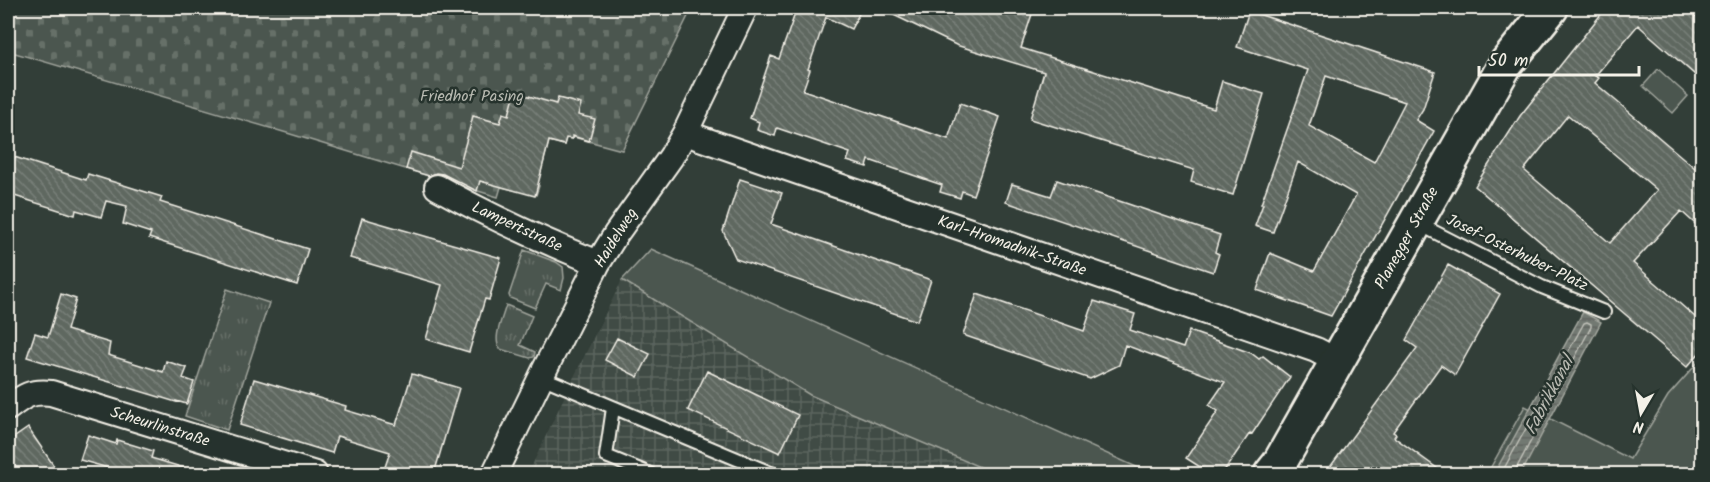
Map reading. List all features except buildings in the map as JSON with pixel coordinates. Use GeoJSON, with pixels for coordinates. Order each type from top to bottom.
{"type":"FeatureCollection","features":[{"type":"Feature","properties":{"kind":"main road","name":"Planegger Straße"},"geometry":{"type":"LineString","coordinates":[[1271,474],[1279,464],[1504,65],[1551,8]]}},
{"type":"Feature","properties":{"kind":"street","name":"Haidelweg"},"geometry":{"type":"LineString","coordinates":[[494,474],[598,264],[685,133],[746,8]]}},
{"type":"Feature","properties":{"kind":"street","name":"Karl-Hromadnik-Straße"},"geometry":{"type":"LineString","coordinates":[[685,133],[1305,346],[1337,361]]}},
{"type":"Feature","properties":{"kind":"street","name":"Lampertstraße"},"geometry":{"type":"LineString","coordinates":[[437,187],[486,214],[598,264]]}},
{"type":"Feature","properties":{"kind":"street","name":"Scheurlinstraße"},"geometry":{"type":"LineString","coordinates":[[8,408],[26,395],[37,392],[51,393],[315,474]]}},
{"type":"Feature","properties":{"kind":"lane","name":"Josef-Osterhuber-Platz"},"geometry":{"type":"LineString","coordinates":[[1416,222],[1542,287],[1604,312]]}},
{"type":"Feature","properties":{"kind":"lane"},"geometry":{"type":"LineString","coordinates":[[541,377],[773,474]]}},
{"type":"Feature","properties":{"kind":"lane"},"geometry":{"type":"LineString","coordinates":[[613,408],[606,456],[650,474]]}},
{"type":"Feature","properties":{"kind":"shaded area"},"geometry":{"type":"Polygon","coordinates":[[[622,280],[810,395],[996,474],[528,474],[622,280]]]}},
{"type":"Feature","properties":{"kind":"green space","name":"Friedhof Pasing"},"geometry":{"type":"Polygon","coordinates":[[[8,8],[692,8],[622,150],[573,137],[572,139],[566,138],[564,145],[549,141],[536,195],[501,187],[498,197],[8,51],[8,8]]]}},
{"type":"Feature","properties":{"kind":"green space"},"geometry":{"type":"Polygon","coordinates":[[[1658,69],[1688,96],[1673,113],[1643,86],[1658,69]]]}},
{"type":"Feature","properties":{"kind":"green space"},"geometry":{"type":"Polygon","coordinates":[[[651,249],[1152,474],[996,474],[810,395],[622,280],[651,249]]]}},
{"type":"Feature","properties":{"kind":"green space"},"geometry":{"type":"Polygon","coordinates":[[[524,250],[563,267],[564,278],[561,290],[546,284],[535,308],[510,298],[509,295],[524,250]]]}},
{"type":"Feature","properties":{"kind":"green space"},"geometry":{"type":"Polygon","coordinates":[[[227,289],[269,303],[227,430],[185,416],[227,289]]]}},
{"type":"Feature","properties":{"kind":"green space"},"geometry":{"type":"Polygon","coordinates":[[[506,305],[532,316],[520,345],[535,352],[534,357],[530,358],[500,349],[497,339],[506,305]]]}},
{"type":"Feature","properties":{"kind":"green space"},"geometry":{"type":"Polygon","coordinates":[[[1702,358],[1702,474],[1487,474],[1525,406],[1630,459],[1668,396],[1702,358]]]}},
{"type":"Feature","properties":{"kind":"water","name":"Fabrikkanal"},"geometry":{"type":"Polygon","coordinates":[[[1583,312],[1601,322],[1521,474],[1494,474],[1583,312]]]}}]}
